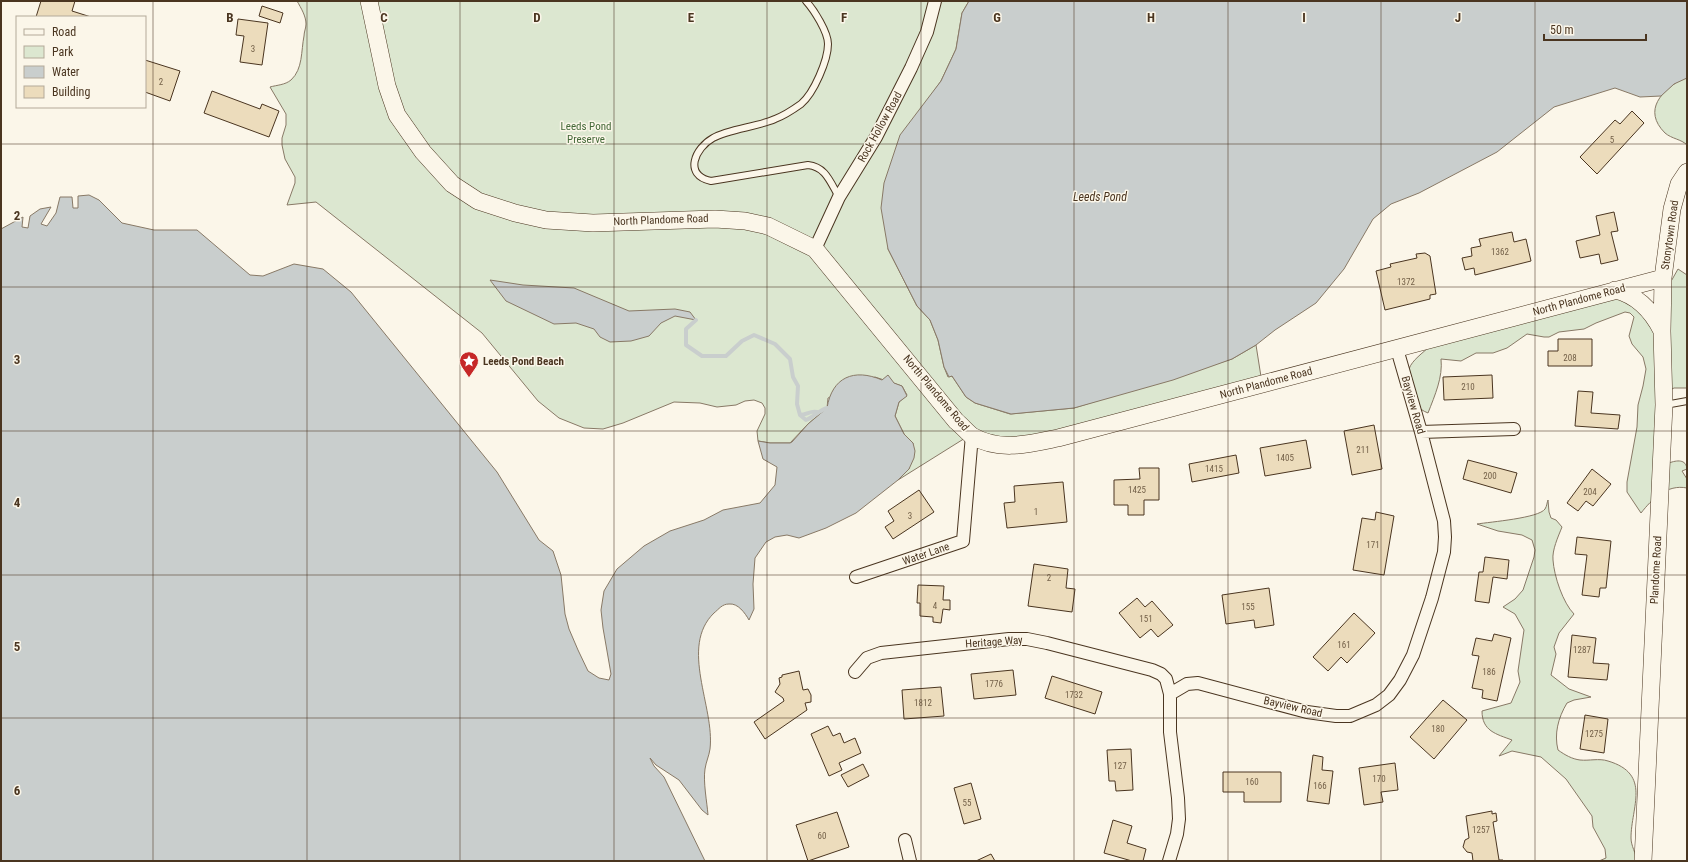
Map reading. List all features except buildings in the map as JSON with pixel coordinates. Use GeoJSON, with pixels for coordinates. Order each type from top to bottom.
{"type":"FeatureCollection","features":[{"type":"Feature","properties":{"kind":"main road","name":"North Plandome Road"},"geometry":{"type":"LineString","coordinates":[[369,1],[387,86],[397,115],[423,152],[452,184],[478,201],[515,213],[546,220],[593,223],[714,219],[745,221],[768,226],[815,249],[956,421],[972,435],[995,445],[1020,446],[1058,438],[1264,382],[1397,350],[1663,278]]}},
{"type":"Feature","properties":{"kind":"main road","name":"Stonytown Road"},"geometry":{"type":"LineString","coordinates":[[1663,278],[1672,209],[1679,184],[1687,172]]}},
{"type":"Feature","properties":{"kind":"main road","name":"Plandome Road"},"geometry":{"type":"LineString","coordinates":[[1643,861],[1664,405],[1662,331],[1663,278]]}},
{"type":"Feature","properties":{"kind":"main road"},"geometry":{"type":"LineString","coordinates":[[1615,290],[1625,293],[1641,302],[1654,316],[1662,331]]}},
{"type":"Feature","properties":{"kind":"street","name":"Rock Hollow Road"},"geometry":{"type":"LineString","coordinates":[[815,249],[839,198],[876,137],[911,68],[926,32],[935,1]]}},
{"type":"Feature","properties":{"kind":"street","name":"Bayview Road"},"geometry":{"type":"LineString","coordinates":[[1170,694],[1187,684],[1198,683],[1307,712],[1336,716],[1350,716],[1376,705],[1389,695],[1400,680],[1413,654],[1432,598],[1444,552],[1445,537],[1444,521],[1421,432],[1397,350]]}},
{"type":"Feature","properties":{"kind":"street"},"geometry":{"type":"LineString","coordinates":[[1421,432],[1514,429]]}},
{"type":"Feature","properties":{"kind":"street","name":"Water Lane"},"geometry":{"type":"LineString","coordinates":[[856,577],[963,541],[972,435]]}},
{"type":"Feature","properties":{"kind":"street","name":"Heritage Way"},"geometry":{"type":"LineString","coordinates":[[855,672],[861,663],[867,658],[881,653],[1018,639],[1047,643],[1152,670],[1161,674],[1166,679],[1170,694]]}},
{"type":"Feature","properties":{"kind":"street"},"geometry":{"type":"LineString","coordinates":[[1169,861],[1177,834],[1178,819],[1178,798],[1170,732],[1170,694]]}},
{"type":"Feature","properties":{"kind":"street"},"geometry":{"type":"LineString","coordinates":[[905,840],[910,861]]}},
{"type":"Feature","properties":{"kind":"lane"},"geometry":{"type":"LineString","coordinates":[[806,1],[822,26],[828,43],[825,64],[802,103],[775,119],[714,137],[700,147],[694,166],[696,174],[701,178],[711,181],[808,165],[816,166],[825,173],[839,198]]}},
{"type":"Feature","properties":{"kind":"lane"},"geometry":{"type":"LineString","coordinates":[[1664,405],[1687,401]]}},
{"type":"Feature","properties":{"kind":"green space","name":"Leeds Pond Preserve"},"geometry":{"type":"Polygon","coordinates":[[[297,1],[969,1],[962,13],[956,49],[941,81],[924,105],[888,249],[917,306],[930,320],[938,340],[944,367],[948,377],[952,376],[966,397],[975,403],[1010,414],[1074,408],[1232,359],[1256,345],[1262,383],[1020,446],[970,435],[898,480],[909,469],[913,443],[904,434],[895,416],[899,402],[907,395],[902,386],[875,377],[828,398],[827,408],[808,424],[790,443],[770,443],[758,441],[757,431],[765,414],[765,408],[762,403],[754,400],[745,401],[736,405],[717,407],[700,403],[674,402],[623,423],[603,429],[584,428],[559,418],[538,401],[482,333],[316,202],[287,205],[295,183],[295,177],[285,159],[282,145],[282,138],[286,125],[286,114],[270,87],[289,82],[295,76],[300,65],[306,21],[302,9],[297,1]]]}},
{"type":"Feature","properties":{"kind":"green space"},"geometry":{"type":"Polygon","coordinates":[[[1684,78],[1687,78],[1687,145],[1665,133],[1658,125],[1655,116],[1655,109],[1662,95],[1669,88],[1684,78]]]}},
{"type":"Feature","properties":{"kind":"green space"},"geometry":{"type":"Polygon","coordinates":[[[1678,269],[1687,275],[1687,388],[1674,388],[1666,392],[1669,463],[1681,461],[1685,463],[1687,469],[1682,471],[1687,479],[1687,488],[1680,487],[1667,490],[1655,498],[1641,513],[1627,492],[1627,482],[1637,427],[1638,405],[1646,369],[1643,357],[1632,344],[1629,336],[1634,317],[1630,313],[1625,312],[1584,329],[1559,332],[1549,337],[1527,334],[1507,348],[1493,353],[1476,353],[1461,361],[1441,359],[1440,379],[1428,413],[1415,403],[1410,386],[1409,369],[1415,360],[1430,346],[1619,295],[1651,317],[1678,269]]]}},
{"type":"Feature","properties":{"kind":"green space"},"geometry":{"type":"Polygon","coordinates":[[[1548,500],[1551,518],[1556,520],[1562,527],[1553,552],[1555,574],[1566,603],[1574,614],[1559,633],[1554,647],[1556,654],[1551,675],[1569,689],[1591,697],[1574,700],[1567,703],[1561,714],[1558,726],[1556,738],[1558,750],[1577,759],[1608,761],[1622,767],[1630,774],[1635,783],[1636,793],[1631,838],[1637,861],[1599,861],[1606,858],[1605,849],[1593,827],[1592,816],[1566,779],[1541,757],[1512,751],[1499,756],[1512,740],[1491,731],[1484,723],[1482,711],[1511,703],[1520,682],[1518,671],[1524,630],[1515,614],[1503,607],[1515,599],[1523,590],[1535,550],[1532,540],[1522,535],[1498,531],[1477,524],[1534,515],[1545,509],[1548,500]]]}},
{"type":"Feature","properties":{"kind":"water","name":"Leeds Pond"},"geometry":{"type":"Polygon","coordinates":[[[969,1],[1687,1],[1687,78],[1674,84],[1661,96],[1640,97],[1615,88],[1554,107],[1497,152],[1419,193],[1391,204],[1373,219],[1344,269],[1316,303],[1275,330],[1256,345],[1232,359],[1173,380],[1074,408],[1011,414],[975,403],[966,397],[952,376],[949,377],[944,367],[938,340],[930,320],[917,306],[888,249],[881,208],[884,183],[900,135],[941,81],[956,49],[962,13],[969,1]]]}},
{"type":"Feature","properties":{"kind":"water"},"geometry":{"type":"Polygon","coordinates":[[[89,195],[99,200],[122,223],[154,230],[197,230],[250,275],[263,276],[294,264],[323,269],[351,292],[497,472],[539,540],[553,551],[561,575],[565,614],[569,629],[588,671],[599,678],[609,680],[611,674],[601,610],[604,591],[617,569],[644,546],[670,531],[704,520],[723,510],[760,503],[775,485],[777,467],[763,459],[758,441],[770,443],[792,442],[808,424],[827,408],[830,397],[839,382],[854,375],[872,376],[882,380],[888,375],[894,383],[902,386],[907,396],[899,402],[895,416],[904,434],[913,443],[915,451],[914,458],[909,469],[898,480],[856,513],[826,528],[799,538],[787,535],[775,537],[766,542],[755,558],[753,584],[754,609],[749,620],[738,607],[732,604],[727,604],[714,613],[704,627],[699,643],[699,660],[710,732],[710,749],[705,766],[705,786],[708,815],[702,810],[679,780],[656,765],[650,758],[654,766],[664,777],[705,861],[1,861],[1,229],[23,217],[22,227],[28,228],[30,216],[40,209],[51,207],[41,224],[47,226],[56,213],[60,197],[72,197],[73,208],[78,208],[78,196],[89,195]]]}},
{"type":"Feature","properties":{"kind":"water"},"geometry":{"type":"Polygon","coordinates":[[[490,280],[523,285],[574,288],[629,311],[675,309],[690,312],[696,320],[675,316],[661,323],[649,336],[631,341],[610,342],[600,337],[594,329],[576,323],[554,324],[506,301],[490,280]]]}},
{"type":"Feature","properties":{"kind":"waterway"},"geometry":{"type":"LineString","coordinates":[[696,320],[686,329],[686,345],[702,356],[726,356],[742,341],[754,335],[775,344],[790,359],[793,377],[798,386],[797,404],[800,415],[806,420],[827,408]]}},
{"type":"Feature","properties":{"kind":"waterway"},"geometry":{"type":"LineString","coordinates":[[800,415],[817,412]]}},
{"type":"Feature","properties":{"kind":"place","name":"Leeds Pond Beach"},"geometry":{"type":"Point","coordinates":[469,378]}}]}
